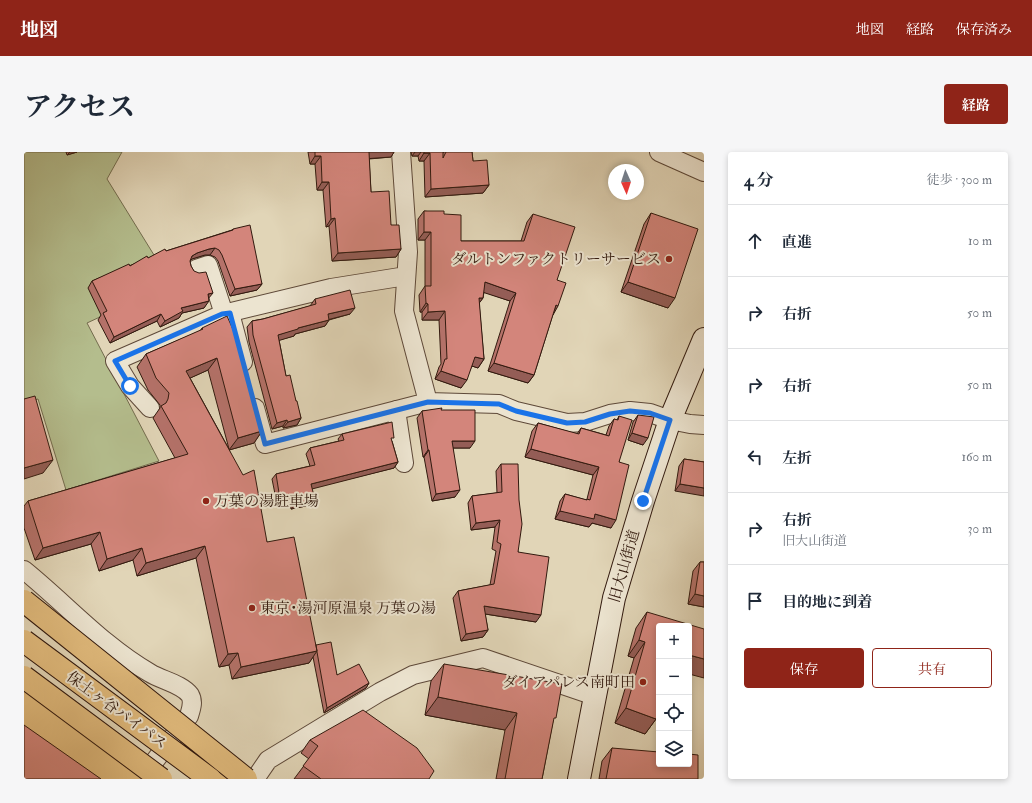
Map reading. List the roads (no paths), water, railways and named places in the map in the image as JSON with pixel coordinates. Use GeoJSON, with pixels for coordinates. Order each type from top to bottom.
{"type":"FeatureCollection","features":[{"type":"Feature","properties":{"kind":"highway"},"geometry":{"type":"LineString","coordinates":[[24,601],[246,779]]}},
{"type":"Feature","properties":{"kind":"highway"},"geometry":{"type":"LineString","coordinates":[[24,633],[223,779]]}},
{"type":"Feature","properties":{"kind":"highway","name":"保土ヶ谷バイパス"},"geometry":{"type":"LineString","coordinates":[[24,642],[210,779]]}},
{"type":"Feature","properties":{"kind":"highway","name":"保土ヶ谷バイパス"},"geometry":{"type":"LineString","coordinates":[[24,677],[161,779]]}},
{"type":"Feature","properties":{"kind":"highway"},"geometry":{"type":"LineString","coordinates":[[24,694],[140,779]]}},
{"type":"Feature","properties":{"kind":"highway"},"geometry":{"type":"LineString","coordinates":[[24,717],[110,779]]}},
{"type":"Feature","properties":{"kind":"street"},"geometry":{"type":"LineString","coordinates":[[401,152],[408,252],[404,311],[428,402]]}},
{"type":"Feature","properties":{"kind":"street"},"geometry":{"type":"LineString","coordinates":[[659,152],[704,172]]}},
{"type":"Feature","properties":{"kind":"street"},"geometry":{"type":"LineString","coordinates":[[196,269],[208,265],[227,313],[249,383],[265,444],[428,402],[499,404],[516,411],[567,423],[585,422],[610,414],[630,411],[650,413],[670,420],[704,425]]}},
{"type":"Feature","properties":{"kind":"street"},"geometry":{"type":"LineString","coordinates":[[150,408],[130,386],[115,361],[227,313],[331,288],[406,276]]}},
{"type":"Feature","properties":{"kind":"street","name":"旧大山街道"},"geometry":{"type":"LineString","coordinates":[[579,779],[614,598],[643,501],[670,420],[704,339]]}},
{"type":"Feature","properties":{"kind":"street"},"geometry":{"type":"LineString","coordinates":[[396,410],[404,463]]}},
{"type":"Feature","properties":{"kind":"street"},"geometry":{"type":"LineString","coordinates":[[24,570],[109,644],[136,665],[152,675],[178,686],[189,695],[192,700],[192,707],[189,716],[140,779]]}},
{"type":"Feature","properties":{"kind":"street"},"geometry":{"type":"LineString","coordinates":[[255,779],[268,760],[380,692],[413,675],[483,658],[594,696]]}},
{"type":"Feature","properties":{"kind":"place","name":"ダルトンファクトリーサービス"},"geometry":{"type":"Point","coordinates":[669,259]}},
{"type":"Feature","properties":{"kind":"place","name":"万葉の湯駐車場"},"geometry":{"type":"Point","coordinates":[206,501]}},
{"type":"Feature","properties":{"kind":"place","name":"東京･湯河原温泉 万葉の湯"},"geometry":{"type":"Point","coordinates":[252,608]}},
{"type":"Feature","properties":{"kind":"place","name":"ダイアパレス南町田"},"geometry":{"type":"Point","coordinates":[643,682]}}]}
